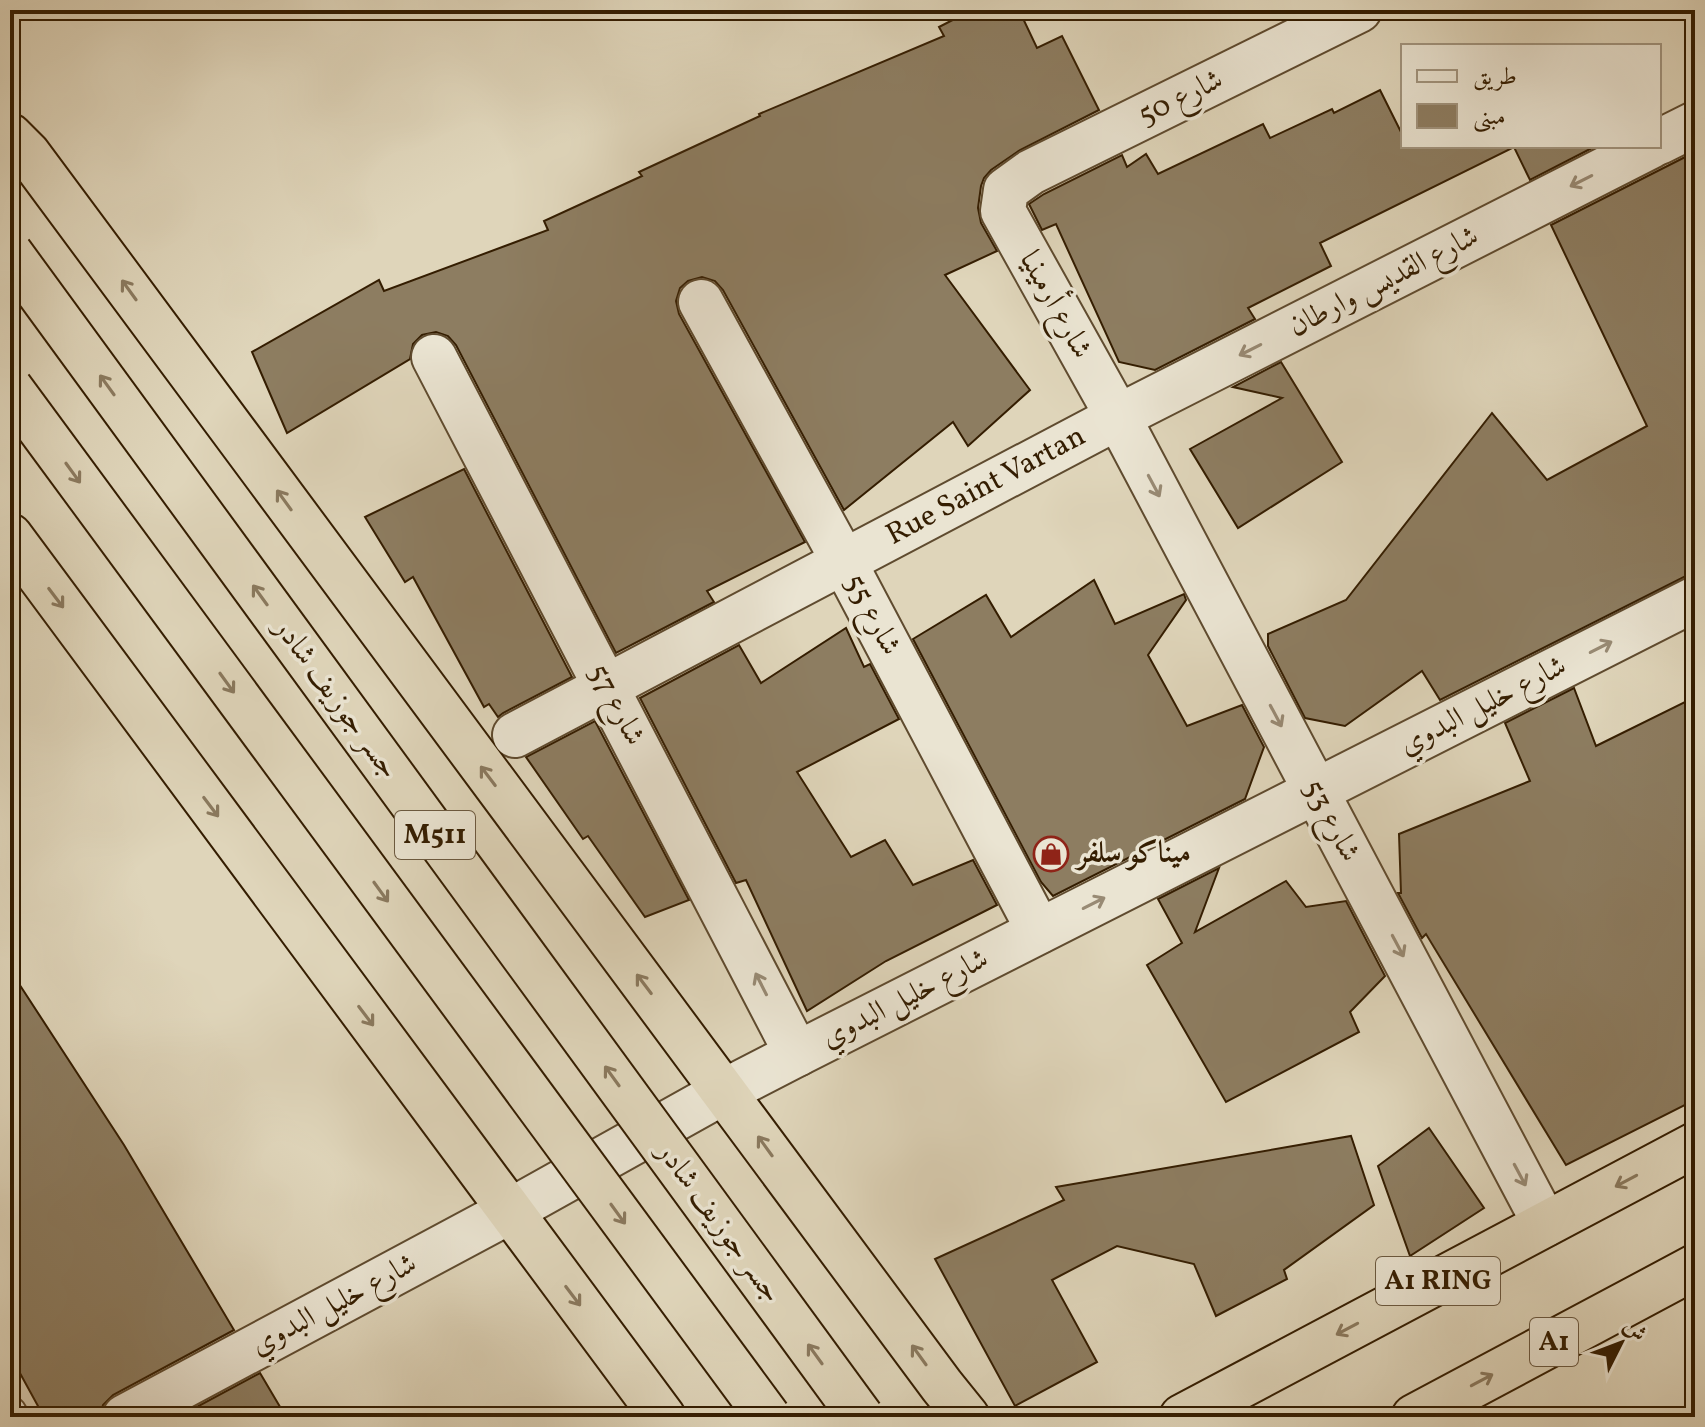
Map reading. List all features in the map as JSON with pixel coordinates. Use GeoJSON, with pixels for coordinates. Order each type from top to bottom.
{"type":"FeatureCollection","features":[{"type":"Feature","properties":{"kind":"highway"},"geometry":{"type":"LineString","coordinates":[[10,136],[28,154],[967,1417]]}},
{"type":"Feature","properties":{"kind":"highway","name":"جسر جوزيف شادر"},"geometry":{"type":"LineString","coordinates":[[10,253],[861,1417]]}},
{"type":"Feature","properties":{"kind":"highway","name":"M511"},"geometry":{"type":"LineString","coordinates":[[10,388],[768,1417]]}},
{"type":"Feature","properties":{"kind":"highway"},"geometry":{"type":"LineString","coordinates":[[10,536],[663,1417]]}},
{"type":"Feature","properties":{"kind":"highway","name":"A1 RING"},"geometry":{"type":"LineString","coordinates":[[1182,1417],[1695,1145]]}},
{"type":"Feature","properties":{"kind":"highway","name":"A1"},"geometry":{"type":"LineString","coordinates":[[1414,1417],[1695,1267]]}},
{"type":"Feature","properties":{"kind":"street","name":"شارع 50"},"geometry":{"type":"LineString","coordinates":[[1006,190],[1031,172],[1359,10]]}},
{"type":"Feature","properties":{"kind":"street"},"geometry":{"type":"LineString","coordinates":[[1661,141],[1695,124]]}},
{"type":"Feature","properties":{"kind":"street","name":"شارع القديس وارطان"},"geometry":{"type":"LineString","coordinates":[[1118,417],[1647,148]]}},
{"type":"Feature","properties":{"kind":"street","name":"شارع أرمينيا"},"geometry":{"type":"LineString","coordinates":[[1006,190],[1003,211],[1118,417]]}},
{"type":"Feature","properties":{"kind":"street","name":"شارع 55"},"geometry":{"type":"LineString","coordinates":[[701,302],[844,562],[1039,931]]}},
{"type":"Feature","properties":{"kind":"street","name":"شارع 57"},"geometry":{"type":"LineString","coordinates":[[434,357],[797,1054]]}},
{"type":"Feature","properties":{"kind":"street","name":"Rue Saint Vartan"},"geometry":{"type":"LineString","coordinates":[[515,735],[1118,417]]}},
{"type":"Feature","properties":{"kind":"street","name":"شارع 53"},"geometry":{"type":"LineString","coordinates":[[1118,417],[1545,1224]]}},
{"type":"Feature","properties":{"kind":"street","name":"شارع خليل البدوي"},"geometry":{"type":"LineString","coordinates":[[125,1417],[510,1211],[725,1091],[1695,599]]}},
{"type":"Feature","properties":{"kind":"building"},"geometry":{"type":"Polygon","coordinates":[[[972,10],[1019,10],[1037,48],[1062,36],[1099,110],[1020,150],[991,170],[981,186],[978,208],[981,223],[997,251],[945,275],[1030,390],[968,446],[953,422],[844,510],[723,290],[715,281],[702,277],[688,281],[680,288],[676,301],[679,314],[805,542],[707,591],[714,602],[616,653],[456,345],[448,336],[436,332],[422,335],[413,344],[410,359],[287,433],[252,352],[379,280],[384,291],[548,230],[544,221],[642,176],[639,172],[759,114],[944,36],[939,27],[972,10]]]}},
{"type":"Feature","properties":{"kind":"building"},"geometry":{"type":"Polygon","coordinates":[[[1380,90],[1401,132],[1401,148],[1512,148],[1320,243],[1331,266],[1248,308],[1255,319],[1155,370],[1119,362],[1056,224],[1042,230],[1029,204],[1122,155],[1127,167],[1146,154],[1158,174],[1263,124],[1270,138],[1332,109],[1334,113],[1380,90]]]}},
{"type":"Feature","properties":{"kind":"building"},"geometry":{"type":"Polygon","coordinates":[[[1514,148],[1592,148],[1530,180],[1514,148]]]}},
{"type":"Feature","properties":{"kind":"building"},"geometry":{"type":"Polygon","coordinates":[[[1695,152],[1695,573],[1440,700],[1422,671],[1345,726],[1305,718],[1268,646],[1268,634],[1346,600],[1492,413],[1547,480],[1647,426],[1551,225],[1695,152]]]}},
{"type":"Feature","properties":{"kind":"building"},"geometry":{"type":"Polygon","coordinates":[[[1281,362],[1342,462],[1238,528],[1190,449],[1282,398],[1233,387],[1281,362]]]}},
{"type":"Feature","properties":{"kind":"building"},"geometry":{"type":"Polygon","coordinates":[[[464,469],[572,677],[498,717],[489,704],[484,707],[413,577],[405,582],[365,517],[464,469]]]}},
{"type":"Feature","properties":{"kind":"building"},"geometry":{"type":"Polygon","coordinates":[[[1094,580],[1115,624],[1184,594],[1186,600],[1148,655],[1187,726],[1242,705],[1264,747],[1245,799],[1053,896],[1041,882],[913,639],[986,595],[1011,637],[1094,580]]]}},
{"type":"Feature","properties":{"kind":"building"},"geometry":{"type":"Polygon","coordinates":[[[846,628],[864,667],[870,664],[899,719],[797,772],[851,857],[885,840],[913,885],[973,860],[997,905],[886,961],[807,1011],[746,880],[736,883],[640,698],[739,645],[761,683],[846,628]]]}},
{"type":"Feature","properties":{"kind":"building"},"geometry":{"type":"Polygon","coordinates":[[[1574,688],[1596,746],[1695,697],[1695,1100],[1566,1165],[1426,934],[1422,938],[1398,893],[1401,893],[1399,834],[1530,781],[1505,723],[1574,688]]]}},
{"type":"Feature","properties":{"kind":"building"},"geometry":{"type":"Polygon","coordinates":[[[595,721],[689,900],[645,917],[588,836],[583,839],[526,757],[595,721]]]}},
{"type":"Feature","properties":{"kind":"building"},"geometry":{"type":"Polygon","coordinates":[[[1219,868],[1195,932],[1286,881],[1306,907],[1346,901],[1385,976],[1350,1012],[1359,1032],[1226,1102],[1147,965],[1182,943],[1158,899],[1219,868]]]}},
{"type":"Feature","properties":{"kind":"building"},"geometry":{"type":"Polygon","coordinates":[[[10,970],[124,1145],[234,1330],[113,1395],[103,1405],[100,1417],[44,1417],[10,1355],[10,970]]]}},
{"type":"Feature","properties":{"kind":"building"},"geometry":{"type":"Polygon","coordinates":[[[1429,1128],[1484,1208],[1410,1256],[1378,1166],[1429,1128]]]}},
{"type":"Feature","properties":{"kind":"building"},"geometry":{"type":"Polygon","coordinates":[[[1351,1136],[1374,1205],[1284,1270],[1287,1279],[1216,1316],[1194,1264],[1117,1246],[1052,1280],[1097,1362],[1015,1406],[935,1259],[1064,1200],[1056,1187],[1351,1136]]]}},
{"type":"Feature","properties":{"kind":"building"},"geometry":{"type":"Polygon","coordinates":[[[260,1373],[286,1417],[178,1417],[260,1373]]]}},
{"type":"Feature","properties":{"kind":"place","name":"ميناكو سلفر"},"geometry":{"type":"Point","coordinates":[1051,854]}}]}
